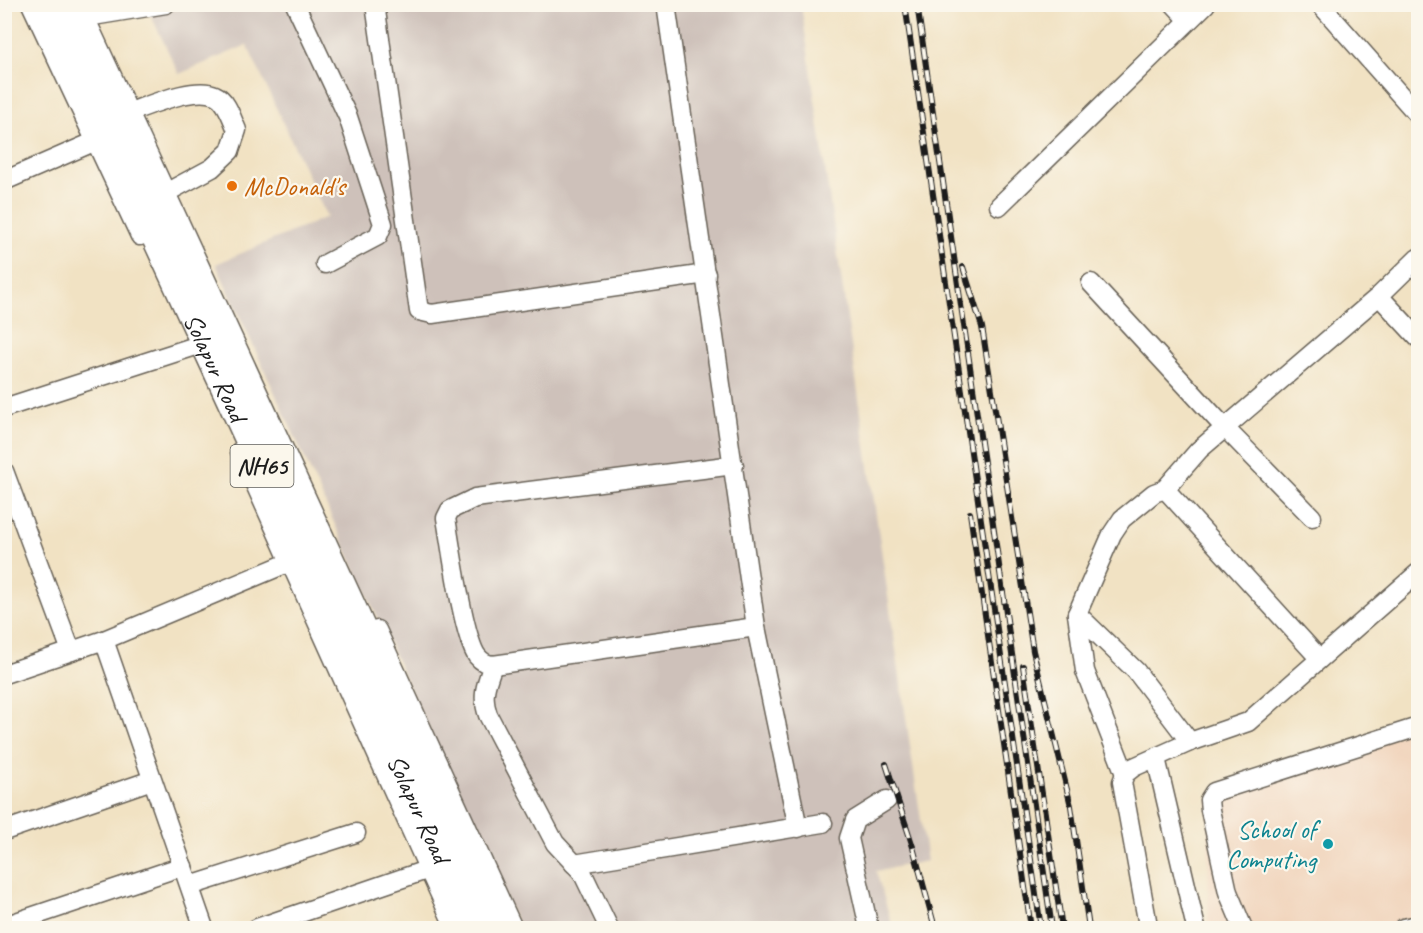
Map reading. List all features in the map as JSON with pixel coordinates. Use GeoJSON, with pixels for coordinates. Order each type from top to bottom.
{"type":"FeatureCollection","features":[{"type":"Feature","properties":{"kind":"highway","name":"Solapur Road"},"geometry":{"type":"LineString","coordinates":[[74,12],[199,345],[343,613],[496,928]]}},
{"type":"Feature","properties":{"kind":"highway","name":"Solapur Road"},"geometry":{"type":"LineString","coordinates":[[116,125],[168,192],[343,613],[437,867],[474,928]]}},
{"type":"Feature","properties":{"kind":"street"},"geometry":{"type":"LineString","coordinates":[[31,4],[116,125]]}},
{"type":"Feature","properties":{"kind":"street"},"geometry":{"type":"LineString","coordinates":[[116,125],[74,12],[166,4]]}},
{"type":"Feature","properties":{"kind":"street"},"geometry":{"type":"LineString","coordinates":[[295,4],[348,117],[383,224],[378,236],[325,264]]}},
{"type":"Feature","properties":{"kind":"street"},"geometry":{"type":"LineString","coordinates":[[375,4],[419,311],[432,314],[706,274]]}},
{"type":"Feature","properties":{"kind":"street"},"geometry":{"type":"LineString","coordinates":[[666,4],[756,627],[798,828]]}},
{"type":"Feature","properties":{"kind":"street"},"geometry":{"type":"LineString","coordinates":[[1174,4],[1188,19]]}},
{"type":"Feature","properties":{"kind":"street"},"geometry":{"type":"LineString","coordinates":[[999,206],[1188,19],[1206,4]]}},
{"type":"Feature","properties":{"kind":"street"},"geometry":{"type":"LineString","coordinates":[[1320,4],[1419,115]]}},
{"type":"Feature","properties":{"kind":"street"},"geometry":{"type":"LineString","coordinates":[[4,181],[116,125],[183,95],[202,92],[216,95],[226,106],[237,130],[230,151],[212,168],[168,192],[513,928]]}},
{"type":"Feature","properties":{"kind":"street"},"geometry":{"type":"LineString","coordinates":[[1125,774],[1088,680],[1077,614],[1113,534],[1122,519],[1154,493],[1165,489],[1198,450],[1379,296],[1419,258]]}},
{"type":"Feature","properties":{"kind":"street"},"geometry":{"type":"LineString","coordinates":[[1092,283],[1225,428],[1312,517]]}},
{"type":"Feature","properties":{"kind":"street"},"geometry":{"type":"LineString","coordinates":[[1379,296],[1419,338]]}},
{"type":"Feature","properties":{"kind":"street"},"geometry":{"type":"LineString","coordinates":[[4,408],[199,345],[290,562],[437,867],[455,928]]}},
{"type":"Feature","properties":{"kind":"street"},"geometry":{"type":"LineString","coordinates":[[734,465],[475,498],[450,510],[446,518],[468,635],[476,655],[484,663],[493,665],[756,627]]}},
{"type":"Feature","properties":{"kind":"street"},"geometry":{"type":"LineString","coordinates":[[4,471],[71,651]]}},
{"type":"Feature","properties":{"kind":"street"},"geometry":{"type":"LineString","coordinates":[[1165,489],[1319,658]]}},
{"type":"Feature","properties":{"kind":"street"},"geometry":{"type":"LineString","coordinates":[[4,674],[104,640],[290,562]]}},
{"type":"Feature","properties":{"kind":"street"},"geometry":{"type":"LineString","coordinates":[[1146,920],[1122,782],[1125,774],[1134,767],[1190,742],[1248,722],[1419,573]]}},
{"type":"Feature","properties":{"kind":"street"},"geometry":{"type":"LineString","coordinates":[[1077,614],[1136,672],[1190,742]]}},
{"type":"Feature","properties":{"kind":"street"},"geometry":{"type":"LineString","coordinates":[[104,640],[204,928]]}},
{"type":"Feature","properties":{"kind":"street"},"geometry":{"type":"LineString","coordinates":[[493,665],[484,690],[483,701],[488,715],[555,843],[586,880],[609,928]]}},
{"type":"Feature","properties":{"kind":"street"},"geometry":{"type":"LineString","coordinates":[[1243,928],[1228,892],[1210,810],[1209,800],[1214,792],[1419,727]]}},
{"type":"Feature","properties":{"kind":"street"},"geometry":{"type":"LineString","coordinates":[[1156,758],[1196,928]]}},
{"type":"Feature","properties":{"kind":"street"},"geometry":{"type":"LineString","coordinates":[[4,831],[152,780]]}},
{"type":"Feature","properties":{"kind":"street"},"geometry":{"type":"LineString","coordinates":[[869,928],[849,838],[855,820],[887,800]]}},
{"type":"Feature","properties":{"kind":"street"},"geometry":{"type":"LineString","coordinates":[[574,864],[823,823]]}},
{"type":"Feature","properties":{"kind":"street"},"geometry":{"type":"LineString","coordinates":[[190,886],[356,832]]}},
{"type":"Feature","properties":{"kind":"street"},"geometry":{"type":"LineString","coordinates":[[4,926],[183,866]]}},
{"type":"Feature","properties":{"kind":"street"},"geometry":{"type":"LineString","coordinates":[[257,928],[437,867]]}},
{"type":"Feature","properties":{"kind":"street"},"geometry":{"type":"LineString","coordinates":[[1403,928],[1419,926]]}},
{"type":"Feature","properties":{"kind":"shaded area"},"geometry":{"type":"Polygon","coordinates":[[[146,5],[801,5],[927,861],[876,871],[893,928],[519,928],[216,264],[327,217],[247,45],[179,74],[146,5]]]}},
{"type":"Feature","properties":{"kind":"shaded area"},"geometry":{"type":"Polygon","coordinates":[[[1418,728],[1418,928],[1208,928],[1209,800],[1418,728]]]}},
{"type":"Feature","properties":{"kind":"railway"},"geometry":{"type":"LineString","coordinates":[[905,4],[1041,928]]}},
{"type":"Feature","properties":{"kind":"railway"},"geometry":{"type":"LineString","coordinates":[[917,4],[1052,928]]}},
{"type":"Feature","properties":{"kind":"railway"},"geometry":{"type":"LineString","coordinates":[[963,267],[982,327],[1033,651],[1071,806],[1089,928]]}},
{"type":"Feature","properties":{"kind":"railway"},"geometry":{"type":"LineString","coordinates":[[970,513],[1031,928]]}},
{"type":"Feature","properties":{"kind":"railway"},"geometry":{"type":"LineString","coordinates":[[1023,666],[1062,928]]}},
{"type":"Feature","properties":{"kind":"railway"},"geometry":{"type":"LineString","coordinates":[[886,764],[913,847],[935,928]]}},
{"type":"Feature","properties":{"kind":"place","name":"McDonald's"},"geometry":{"type":"Point","coordinates":[232,186]}},
{"type":"Feature","properties":{"kind":"place","name":"School of Computing"},"geometry":{"type":"Point","coordinates":[1328,844]}}]}
